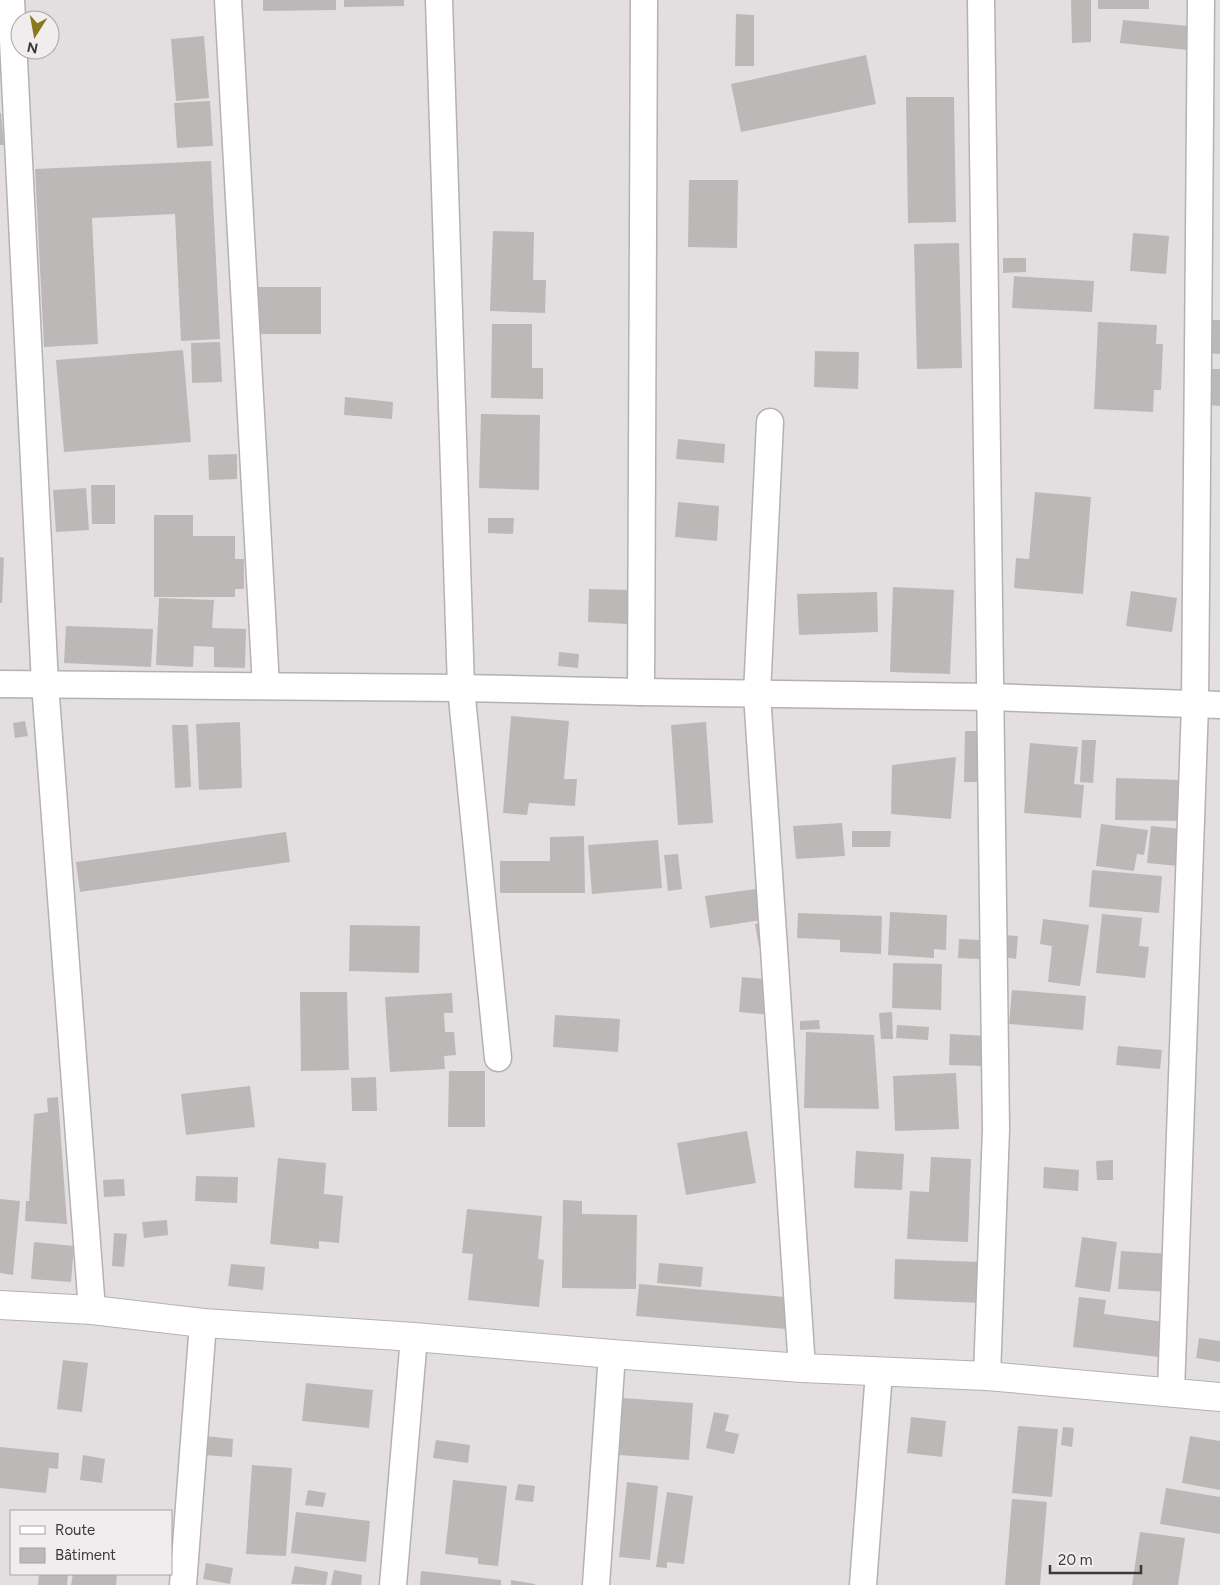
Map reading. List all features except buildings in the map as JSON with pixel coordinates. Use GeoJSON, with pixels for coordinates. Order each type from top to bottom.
{"type":"FeatureCollection","features":[{"type":"Feature","properties":{"kind":"highway"},"geometry":{"type":"LineString","coordinates":[[0,1305],[92,1310],[203,1323],[414,1336],[612,1354],[802,1368],[986,1376],[1220,1397]]}},
{"type":"Feature","properties":{"kind":"street"},"geometry":{"type":"LineString","coordinates":[[11,0],[46,684],[92,1310]]}},
{"type":"Feature","properties":{"kind":"street"},"geometry":{"type":"LineString","coordinates":[[228,0],[266,686]]}},
{"type":"Feature","properties":{"kind":"street"},"geometry":{"type":"LineString","coordinates":[[439,0],[461,688],[498,1058]]}},
{"type":"Feature","properties":{"kind":"street"},"geometry":{"type":"LineString","coordinates":[[641,692],[644,0]]}},
{"type":"Feature","properties":{"kind":"street"},"geometry":{"type":"LineString","coordinates":[[981,0],[996,1129],[986,1376]]}},
{"type":"Feature","properties":{"kind":"street"},"geometry":{"type":"LineString","coordinates":[[1171,1392],[1208,705],[1201,0]]}},
{"type":"Feature","properties":{"kind":"street"},"geometry":{"type":"LineString","coordinates":[[770,422],[757,694],[802,1368]]}},
{"type":"Feature","properties":{"kind":"street"},"geometry":{"type":"LineString","coordinates":[[0,684],[461,688],[990,697],[1208,705]]}},
{"type":"Feature","properties":{"kind":"street"},"geometry":{"type":"LineString","coordinates":[[183,1585],[203,1323]]}},
{"type":"Feature","properties":{"kind":"street"},"geometry":{"type":"LineString","coordinates":[[392,1585],[414,1336]]}},
{"type":"Feature","properties":{"kind":"street"},"geometry":{"type":"LineString","coordinates":[[596,1585],[612,1354]]}},
{"type":"Feature","properties":{"kind":"street"},"geometry":{"type":"LineString","coordinates":[[863,1585],[879,1372]]}}]}
